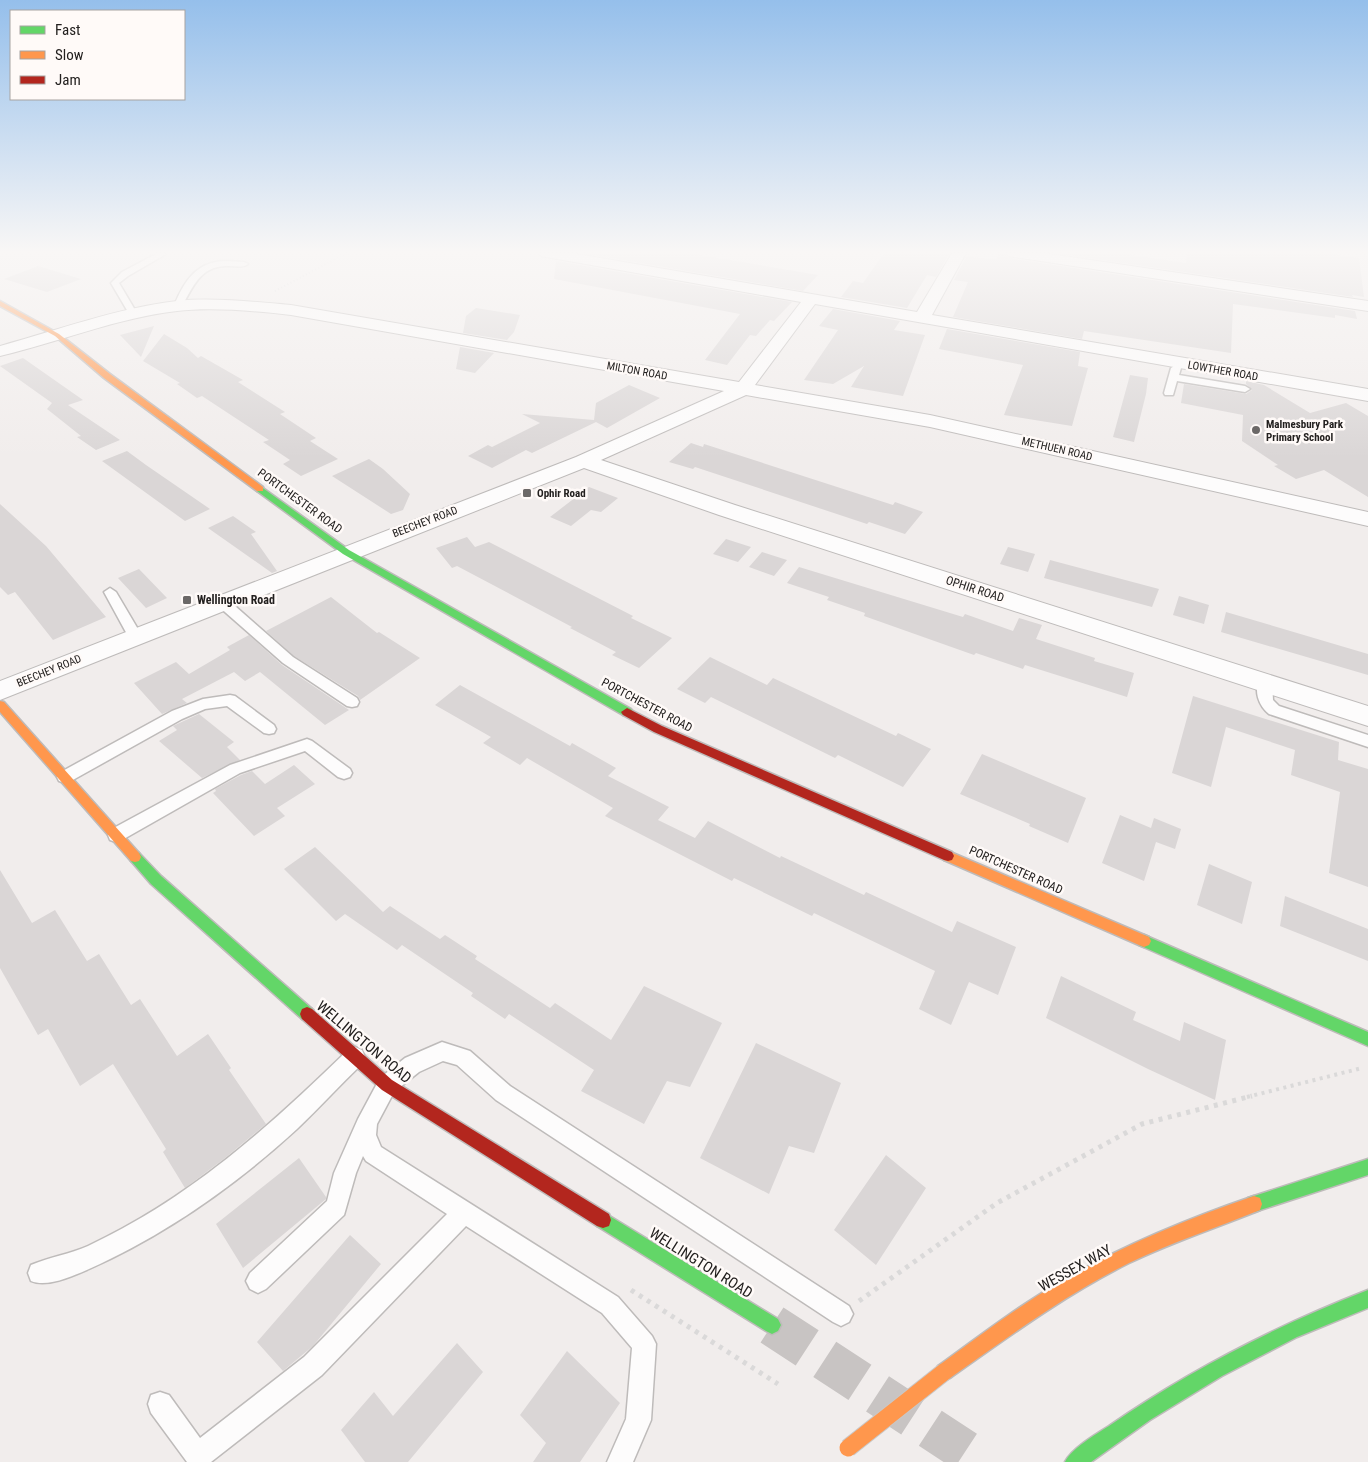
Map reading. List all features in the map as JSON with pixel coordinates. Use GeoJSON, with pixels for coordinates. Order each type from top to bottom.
{"type":"FeatureCollection","features":[{"type":"Feature","properties":{"kind":"main road","name":"PORTCHESTER ROAD"},"geometry":{"type":"LineString","coordinates":[[33,321],[58,335],[114,381],[346,552],[658,729],[1368,1039]]}},
{"type":"Feature","properties":{"kind":"main road","name":"WELLINGTON ROAD"},"geometry":{"type":"LineString","coordinates":[[0,704],[156,880],[388,1085],[772,1325]]}},
{"type":"Feature","properties":{"kind":"main road","name":"WESSEX WAY"},"geometry":{"type":"LineString","coordinates":[[845,1451],[944,1372],[1010,1325],[1083,1278],[1141,1250],[1259,1200],[1368,1168]]}},
{"type":"Feature","properties":{"kind":"main road"},"geometry":{"type":"LineString","coordinates":[[1079,1458],[1148,1408],[1201,1377],[1335,1311],[1368,1299]]}},
{"type":"Feature","properties":{"kind":"street","name":"MILTON ROAD"},"geometry":{"type":"LineString","coordinates":[[0,350],[110,321]]}},
{"type":"Feature","properties":{"kind":"street","name":"MILTON ROAD"},"geometry":{"type":"LineString","coordinates":[[355,321],[743,389]]}},
{"type":"Feature","properties":{"kind":"street","name":"BEECHEY ROAD"},"geometry":{"type":"LineString","coordinates":[[0,691],[346,552],[583,461],[743,389],[794,321]]}},
{"type":"Feature","properties":{"kind":"street","name":"LOWTHER ROAD"},"geometry":{"type":"LineString","coordinates":[[938,321],[1176,370],[1368,395]]}},
{"type":"Feature","properties":{"kind":"street","name":"METHUEN ROAD"},"geometry":{"type":"LineString","coordinates":[[743,389],[930,421],[1368,519]]}},
{"type":"Feature","properties":{"kind":"street","name":"OPHIR ROAD"},"geometry":{"type":"LineString","coordinates":[[583,461],[727,510],[1368,716]]}},
{"type":"Feature","properties":{"kind":"lane"},"geometry":{"type":"LineString","coordinates":[[1169,393],[1176,370],[1245,389]]}},
{"type":"Feature","properties":{"kind":"lane"},"geometry":{"type":"LineString","coordinates":[[110,592],[135,636]]}},
{"type":"Feature","properties":{"kind":"lane"},"geometry":{"type":"LineString","coordinates":[[222,602],[288,660],[352,702]]}},
{"type":"Feature","properties":{"kind":"lane"},"geometry":{"type":"LineString","coordinates":[[1265,682],[1264,698],[1266,704],[1271,709],[1368,741]]}},
{"type":"Feature","properties":{"kind":"lane"},"geometry":{"type":"LineString","coordinates":[[65,777],[177,715],[203,704],[230,700],[269,729]]}},
{"type":"Feature","properties":{"kind":"lane"},"geometry":{"type":"LineString","coordinates":[[116,835],[235,769],[307,745],[344,773]]}},
{"type":"Feature","properties":{"kind":"lane"},"geometry":{"type":"LineString","coordinates":[[258,1281],[336,1208],[345,1174],[367,1122],[388,1085],[412,1065],[442,1051],[463,1058],[503,1093],[841,1314]]}},
{"type":"Feature","properties":{"kind":"lane"},"geometry":{"type":"LineString","coordinates":[[39,1273],[73,1264],[98,1253],[156,1222],[212,1185],[289,1122],[355,1057]]}},
{"type":"Feature","properties":{"kind":"lane"},"geometry":{"type":"LineString","coordinates":[[367,1122],[366,1135],[373,1154],[610,1306],[644,1344],[638,1420],[620,1462]]}},
{"type":"Feature","properties":{"kind":"lane"},"geometry":{"type":"LineString","coordinates":[[160,1404],[198,1456],[313,1366],[463,1213]]}},
{"type":"Feature","properties":{"kind":"path"},"geometry":{"type":"LineString","coordinates":[[841,1314],[997,1203],[1142,1124],[1368,1068]]}},
{"type":"Feature","properties":{"kind":"building"},"geometry":{"type":"Polygon","coordinates":[[[465,321],[518,321],[514,332],[507,340],[463,333],[465,321]]]}},
{"type":"Feature","properties":{"kind":"building"},"geometry":{"type":"Polygon","coordinates":[[[735,321],[769,321],[756,336],[750,335],[727,365],[705,360],[735,321]]]}},
{"type":"Feature","properties":{"kind":"building"},"geometry":{"type":"Polygon","coordinates":[[[823,321],[900,321],[894,330],[925,335],[903,396],[851,387],[864,366],[833,384],[804,380],[838,330],[819,326],[823,321]]]}},
{"type":"Feature","properties":{"kind":"building"},"geometry":{"type":"Polygon","coordinates":[[[978,321],[1232,321],[1231,353],[1084,331],[1082,339],[978,321]]]}},
{"type":"Feature","properties":{"kind":"building"},"geometry":{"type":"Polygon","coordinates":[[[154,326],[141,357],[120,335],[154,326]]]}},
{"type":"Feature","properties":{"kind":"building"},"geometry":{"type":"Polygon","coordinates":[[[947,329],[1080,352],[1078,366],[1088,368],[1072,426],[1004,415],[1023,365],[939,349],[947,329]]]}},
{"type":"Feature","properties":{"kind":"building"},"geometry":{"type":"Polygon","coordinates":[[[164,334],[187,348],[198,358],[201,356],[243,380],[238,382],[285,412],[280,414],[316,438],[310,441],[338,459],[301,476],[283,464],[290,460],[263,442],[269,440],[202,396],[197,398],[177,384],[180,383],[143,361],[164,334]]]}},
{"type":"Feature","properties":{"kind":"building"},"geometry":{"type":"Polygon","coordinates":[[[460,347],[494,353],[475,373],[456,369],[460,347]]]}},
{"type":"Feature","properties":{"kind":"building"},"geometry":{"type":"Polygon","coordinates":[[[23,358],[83,400],[68,405],[120,440],[96,450],[77,437],[81,436],[47,409],[52,403],[0,366],[23,358]]]}},
{"type":"Feature","properties":{"kind":"building"},"geometry":{"type":"Polygon","coordinates":[[[1130,375],[1148,378],[1134,442],[1113,437],[1130,375]]]}},
{"type":"Feature","properties":{"kind":"building"},"geometry":{"type":"Polygon","coordinates":[[[1246,381],[1264,385],[1310,413],[1346,403],[1368,416],[1368,497],[1324,470],[1296,479],[1274,466],[1278,465],[1242,441],[1243,415],[1181,403],[1184,384],[1246,394],[1252,390],[1246,384],[1246,381]]]}},
{"type":"Feature","properties":{"kind":"building"},"geometry":{"type":"Polygon","coordinates":[[[629,385],[660,398],[607,428],[596,422],[532,453],[526,450],[492,468],[468,456],[488,445],[492,447],[540,423],[522,414],[594,420],[596,403],[629,385]]]}},
{"type":"Feature","properties":{"kind":"building"},"geometry":{"type":"Polygon","coordinates":[[[691,443],[703,447],[704,444],[893,505],[895,502],[923,512],[905,534],[869,522],[867,524],[695,467],[693,469],[669,462],[691,443]]]}},
{"type":"Feature","properties":{"kind":"building"},"geometry":{"type":"Polygon","coordinates":[[[127,451],[210,509],[185,521],[102,461],[127,451]]]}},
{"type":"Feature","properties":{"kind":"building"},"geometry":{"type":"Polygon","coordinates":[[[369,459],[410,494],[403,510],[391,514],[332,476],[369,459]]]}},
{"type":"Feature","properties":{"kind":"building"},"geometry":{"type":"Polygon","coordinates":[[[589,487],[618,498],[601,512],[591,510],[571,526],[550,517],[589,487]]]}},
{"type":"Feature","properties":{"kind":"building"},"geometry":{"type":"Polygon","coordinates":[[[0,504],[46,546],[106,617],[53,640],[15,592],[8,595],[0,587],[0,504]]]}},
{"type":"Feature","properties":{"kind":"building"},"geometry":{"type":"Polygon","coordinates":[[[233,516],[256,532],[251,534],[277,571],[272,573],[208,528],[233,516]]]}},
{"type":"Feature","properties":{"kind":"building"},"geometry":{"type":"Polygon","coordinates":[[[467,537],[475,547],[489,542],[672,638],[639,668],[612,655],[616,652],[570,628],[572,627],[457,566],[452,568],[436,548],[467,537]]]}},
{"type":"Feature","properties":{"kind":"building"},"geometry":{"type":"Polygon","coordinates":[[[726,539],[751,547],[738,562],[713,554],[726,539]]]}},
{"type":"Feature","properties":{"kind":"building"},"geometry":{"type":"Polygon","coordinates":[[[1008,547],[1035,554],[1028,572],[1000,564],[1008,547]]]}},
{"type":"Feature","properties":{"kind":"building"},"geometry":{"type":"Polygon","coordinates":[[[762,552],[787,560],[774,576],[749,567],[762,552]]]}},
{"type":"Feature","properties":{"kind":"building"},"geometry":{"type":"Polygon","coordinates":[[[1050,560],[1159,589],[1152,607],[1044,578],[1050,560]]]}},
{"type":"Feature","properties":{"kind":"building"},"geometry":{"type":"Polygon","coordinates":[[[799,567],[963,617],[965,614],[1013,631],[1019,618],[1042,625],[1036,639],[1095,658],[1094,661],[1134,673],[1127,697],[1025,665],[1023,669],[976,653],[974,655],[864,616],[865,613],[827,600],[829,597],[787,583],[799,567]]]}},
{"type":"Feature","properties":{"kind":"building"},"geometry":{"type":"Polygon","coordinates":[[[139,569],[167,598],[146,608],[118,578],[139,569]]]}},
{"type":"Feature","properties":{"kind":"building"},"geometry":{"type":"Polygon","coordinates":[[[1179,596],[1209,605],[1204,624],[1173,615],[1179,596]]]}},
{"type":"Feature","properties":{"kind":"building"},"geometry":{"type":"Polygon","coordinates":[[[331,597],[377,633],[379,632],[420,658],[360,700],[358,696],[294,656],[266,631],[331,597]]]}},
{"type":"Feature","properties":{"kind":"building"},"geometry":{"type":"Polygon","coordinates":[[[1226,612],[1368,654],[1368,675],[1221,632],[1226,612]]]}},
{"type":"Feature","properties":{"kind":"building"},"geometry":{"type":"Polygon","coordinates":[[[249,635],[282,665],[349,710],[325,725],[260,672],[245,681],[234,672],[182,699],[187,703],[162,714],[134,683],[176,662],[189,674],[230,650],[227,647],[249,635]]]}},
{"type":"Feature","properties":{"kind":"building"},"geometry":{"type":"Polygon","coordinates":[[[710,657],[767,685],[773,678],[896,736],[898,733],[931,749],[903,787],[838,755],[835,758],[711,697],[705,703],[677,689],[710,657]]]}},
{"type":"Feature","properties":{"kind":"building"},"geometry":{"type":"Polygon","coordinates":[[[460,685],[570,746],[572,743],[616,768],[608,776],[669,807],[658,820],[695,838],[708,821],[780,858],[781,856],[864,895],[866,892],[952,932],[957,921],[1016,947],[998,995],[969,982],[951,1025],[919,1009],[935,971],[814,913],[812,916],[734,878],[732,881],[605,816],[613,808],[527,758],[520,765],[483,743],[491,737],[435,705],[460,685]]]}},
{"type":"Feature","properties":{"kind":"building"},"geometry":{"type":"Polygon","coordinates":[[[1193,696],[1339,742],[1338,760],[1368,769],[1368,887],[1329,873],[1340,792],[1291,775],[1295,750],[1226,727],[1211,787],[1172,773],[1193,696]]]}},
{"type":"Feature","properties":{"kind":"building"},"geometry":{"type":"Polygon","coordinates":[[[199,714],[234,742],[227,747],[240,760],[202,778],[159,741],[177,730],[173,726],[199,714]]]}},
{"type":"Feature","properties":{"kind":"building"},"geometry":{"type":"Polygon","coordinates":[[[982,754],[1086,798],[1068,843],[1029,826],[1030,824],[960,794],[982,754]]]}},
{"type":"Feature","properties":{"kind":"building"},"geometry":{"type":"Polygon","coordinates":[[[294,765],[315,784],[277,808],[285,816],[254,836],[213,793],[216,791],[215,789],[252,771],[265,784],[294,765]]]}},
{"type":"Feature","properties":{"kind":"building"},"geometry":{"type":"Polygon","coordinates":[[[1120,815],[1151,828],[1154,818],[1181,829],[1175,849],[1156,842],[1144,881],[1102,863],[1120,815]]]}},
{"type":"Feature","properties":{"kind":"building"},"geometry":{"type":"Polygon","coordinates":[[[315,847],[383,912],[390,906],[440,939],[445,935],[477,956],[475,959],[550,1008],[555,1003],[611,1040],[644,986],[722,1023],[690,1087],[667,1081],[644,1124],[581,1091],[594,1070],[509,1014],[505,1019],[471,996],[473,993],[402,945],[397,950],[345,914],[336,921],[284,869],[315,847]]]}},
{"type":"Feature","properties":{"kind":"building"},"geometry":{"type":"Polygon","coordinates":[[[1209,864],[1252,882],[1242,924],[1197,905],[1209,864]]]}},
{"type":"Feature","properties":{"kind":"building"},"geometry":{"type":"Polygon","coordinates":[[[0,870],[32,923],[55,910],[87,961],[99,954],[131,1005],[140,999],[177,1056],[208,1034],[231,1068],[229,1070],[266,1124],[185,1188],[163,1152],[166,1149],[113,1064],[80,1086],[48,1029],[38,1035],[0,968],[0,870]]]}},
{"type":"Feature","properties":{"kind":"building"},"geometry":{"type":"Polygon","coordinates":[[[1285,896],[1368,929],[1368,961],[1280,926],[1285,896]]]}},
{"type":"Feature","properties":{"kind":"building"},"geometry":{"type":"Polygon","coordinates":[[[1061,976],[1136,1012],[1133,1020],[1180,1041],[1184,1022],[1226,1040],[1215,1100],[1046,1018],[1061,976]]]}},
{"type":"Feature","properties":{"kind":"building"},"geometry":{"type":"Polygon","coordinates":[[[756,1043],[841,1083],[814,1153],[789,1146],[769,1194],[700,1158],[756,1043]]]}},
{"type":"Feature","properties":{"kind":"building"},"geometry":{"type":"Polygon","coordinates":[[[886,1155],[926,1188],[876,1265],[834,1230],[886,1155]]]}},
{"type":"Feature","properties":{"kind":"building"},"geometry":{"type":"Polygon","coordinates":[[[299,1158],[326,1199],[243,1268],[216,1224],[299,1158]]]}},
{"type":"Feature","properties":{"kind":"building"},"geometry":{"type":"Polygon","coordinates":[[[350,1235],[381,1264],[313,1346],[283,1371],[257,1342],[350,1235]]]}},
{"type":"Feature","properties":{"kind":"building"},"geometry":{"type":"Polygon","coordinates":[[[457,1343],[483,1372],[408,1462],[365,1462],[341,1430],[374,1392],[393,1416],[457,1343]]]}},
{"type":"Feature","properties":{"kind":"building"},"geometry":{"type":"Polygon","coordinates":[[[567,1351],[620,1403],[580,1462],[533,1462],[546,1443],[520,1415],[567,1351]]]}},
{"type":"Feature","properties":{"kind":"tunnel"},"geometry":{"type":"LineString","coordinates":[[772,1325],[982,1462]]}},
{"type":"Feature","properties":{"kind":"traffic: fast"},"geometry":{"type":"LineString","coordinates":[[260,489],[346,552],[627,712]]}},
{"type":"Feature","properties":{"kind":"traffic: fast"},"geometry":{"type":"LineString","coordinates":[[135,857],[156,880],[307,1014]]}},
{"type":"Feature","properties":{"kind":"traffic: fast"},"geometry":{"type":"LineString","coordinates":[[1144,941],[1368,1039]]}},
{"type":"Feature","properties":{"kind":"traffic: fast"},"geometry":{"type":"LineString","coordinates":[[1254,1204],[1368,1167]]}},
{"type":"Feature","properties":{"kind":"traffic: fast"},"geometry":{"type":"LineString","coordinates":[[603,1220],[772,1325]]}},
{"type":"Feature","properties":{"kind":"traffic: fast"},"geometry":{"type":"LineString","coordinates":[[1075,1462],[1143,1414],[1216,1370],[1291,1331],[1368,1299]]}},
{"type":"Feature","properties":{"kind":"traffic: slow"},"geometry":{"type":"LineString","coordinates":[[32,321],[57,335],[107,376],[260,489]]}},
{"type":"Feature","properties":{"kind":"traffic: slow"},"geometry":{"type":"LineString","coordinates":[[0,705],[135,857]]}},
{"type":"Feature","properties":{"kind":"traffic: slow"},"geometry":{"type":"LineString","coordinates":[[948,856],[1144,941]]}},
{"type":"Feature","properties":{"kind":"traffic: slow"},"geometry":{"type":"LineString","coordinates":[[944,1372],[1029,1311],[1103,1267],[1167,1237],[1254,1204]]}},
{"type":"Feature","properties":{"kind":"traffic: slow"},"geometry":{"type":"LineString","coordinates":[[848,1448],[944,1372]]}},
{"type":"Feature","properties":{"kind":"traffic: jam"},"geometry":{"type":"LineString","coordinates":[[627,712],[658,729],[948,856]]}},
{"type":"Feature","properties":{"kind":"traffic: jam"},"geometry":{"type":"LineString","coordinates":[[307,1014],[387,1085],[603,1220]]}},
{"type":"Feature","properties":{"kind":"place","name":"Malmesbury Park Primary School"},"geometry":{"type":"Point","coordinates":[1256,430]}},
{"type":"Feature","properties":{"kind":"place","name":"Ophir Road"},"geometry":{"type":"Point","coordinates":[527,493]}},
{"type":"Feature","properties":{"kind":"place","name":"Wellington Road"},"geometry":{"type":"Point","coordinates":[187,600]}}]}
